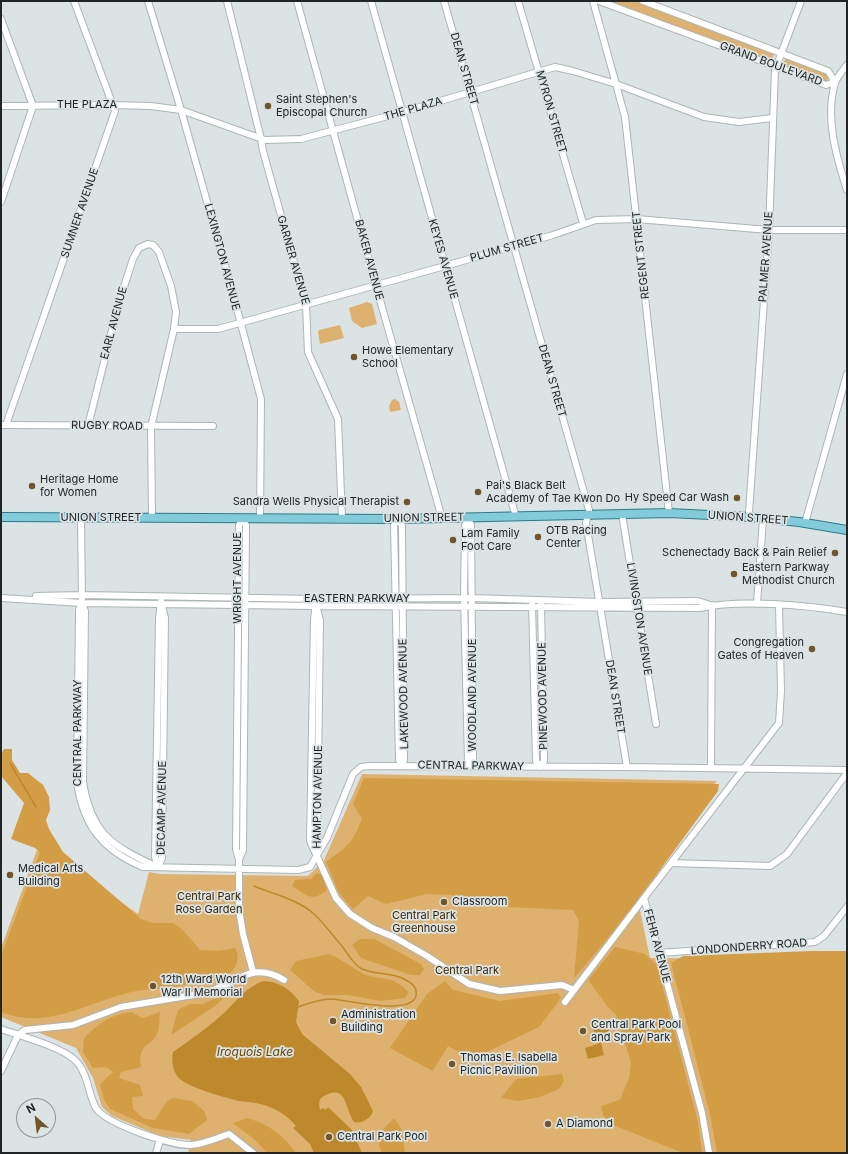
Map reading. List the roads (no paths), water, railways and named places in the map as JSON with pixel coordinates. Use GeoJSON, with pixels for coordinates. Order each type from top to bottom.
{"type":"FeatureCollection","features":[{"type":"Feature","properties":{"kind":"main road","name":"UNION STREET"},"geometry":{"type":"LineString","coordinates":[[1,516],[81,518],[398,519],[669,514],[751,517],[805,523],[847,530]]}},
{"type":"Feature","properties":{"kind":"street","name":"SUMNER AVENUE"},"geometry":{"type":"LineString","coordinates":[[3,425],[115,110],[74,1]]}},
{"type":"Feature","properties":{"kind":"street","name":"LEXINGTON AVENUE"},"geometry":{"type":"LineString","coordinates":[[148,1],[181,110],[261,399],[260,518]]}},
{"type":"Feature","properties":{"kind":"street","name":"GARNER AVENUE"},"geometry":{"type":"LineString","coordinates":[[227,1],[261,139],[262,151],[306,305],[308,352],[338,419],[342,519]]}},
{"type":"Feature","properties":{"kind":"street","name":"BAKER AVENUE"},"geometry":{"type":"LineString","coordinates":[[297,1],[442,518]]}},
{"type":"Feature","properties":{"kind":"street","name":"KEYES AVENUE"},"geometry":{"type":"LineString","coordinates":[[371,1],[516,517]]}},
{"type":"Feature","properties":{"kind":"street","name":"DEAN STREET"},"geometry":{"type":"LineString","coordinates":[[444,1],[588,510],[586,523],[627,767]]}},
{"type":"Feature","properties":{"kind":"street","name":"MYRON STREET"},"geometry":{"type":"LineString","coordinates":[[518,1],[583,223]]}},
{"type":"Feature","properties":{"kind":"street","name":"REGENT STREET"},"geometry":{"type":"LineString","coordinates":[[593,1],[625,117],[669,514]]}},
{"type":"Feature","properties":{"kind":"street","name":"GRAND BOULEVARD"},"geometry":{"type":"LineString","coordinates":[[599,1],[826,85],[836,82],[828,72],[643,1]]}},
{"type":"Feature","properties":{"kind":"street","name":"PALMER AVENUE"},"geometry":{"type":"LineString","coordinates":[[751,517],[749,512],[752,452],[769,230],[772,118],[776,66],[801,1]]}},
{"type":"Feature","properties":{"kind":"street"},"geometry":{"type":"LineString","coordinates":[[1,19],[33,106],[1,202]]}},
{"type":"Feature","properties":{"kind":"street"},"geometry":{"type":"LineString","coordinates":[[847,65],[836,82],[831,106],[833,139],[847,190]]}},
{"type":"Feature","properties":{"kind":"street","name":"THE PLAZA"},"geometry":{"type":"LineString","coordinates":[[1,106],[151,106],[181,110],[261,139],[301,138],[334,131],[471,93],[555,67],[616,84],[704,117],[739,122],[772,118]]}},
{"type":"Feature","properties":{"kind":"street","name":"PLUM STREET"},"geometry":{"type":"LineString","coordinates":[[174,329],[218,329],[376,286],[553,235],[583,223],[596,220],[637,219],[769,230],[847,230]]}},
{"type":"Feature","properties":{"kind":"street","name":"EARL AVENUE"},"geometry":{"type":"LineString","coordinates":[[88,426],[119,302],[139,248],[148,244],[153,245],[160,254],[175,302],[174,329]]}},
{"type":"Feature","properties":{"kind":"street"},"geometry":{"type":"LineString","coordinates":[[152,518],[151,427],[174,329]]}},
{"type":"Feature","properties":{"kind":"street"},"geometry":{"type":"LineString","coordinates":[[805,523],[845,388],[847,374]]}},
{"type":"Feature","properties":{"kind":"street","name":"RUGBY ROAD"},"geometry":{"type":"LineString","coordinates":[[3,425],[151,427],[213,426]]}},
{"type":"Feature","properties":{"kind":"street","name":"LIVINGSTON AVENUE"},"geometry":{"type":"LineString","coordinates":[[622,514],[656,724]]}},
{"type":"Feature","properties":{"kind":"street","name":"CENTRAL PARKWAY"},"geometry":{"type":"LineString","coordinates":[[81,518],[82,603],[85,610],[83,782],[88,804],[97,826],[107,838],[136,857],[158,867],[298,870],[310,867],[327,838],[353,774],[361,767],[402,765],[743,768],[847,772]]}},
{"type":"Feature","properties":{"kind":"street","name":"WOODLAND AVENUE"},"geometry":{"type":"LineString","coordinates":[[468,518],[471,525],[472,598],[473,760],[470,766]]}},
{"type":"Feature","properties":{"kind":"street","name":"WOODLAND AVENUE"},"geometry":{"type":"LineString","coordinates":[[468,518],[465,525],[464,598],[468,760],[470,766]]}},
{"type":"Feature","properties":{"kind":"street","name":"WRIGHT AVENUE"},"geometry":{"type":"LineString","coordinates":[[239,860],[236,849],[238,601],[239,525],[242,519],[246,525],[243,850],[238,868],[240,918],[253,972]]}},
{"type":"Feature","properties":{"kind":"street","name":"LAKEWOOD AVENUE"},"geometry":{"type":"LineString","coordinates":[[398,519],[402,525],[395,603],[399,760],[402,765]]}},
{"type":"Feature","properties":{"kind":"street"},"geometry":{"type":"LineString","coordinates":[[757,604],[762,519]]}},
{"type":"Feature","properties":{"kind":"street","name":"LAKEWOOD AVENUE"},"geometry":{"type":"LineString","coordinates":[[398,559],[403,603],[404,760],[402,765]]}},
{"type":"Feature","properties":{"kind":"street","name":"EASTERN PARKWAY"},"geometry":{"type":"LineString","coordinates":[[1,598],[82,595],[161,600],[245,601],[316,599],[395,603]]}},
{"type":"Feature","properties":{"kind":"street","name":"EASTERN PARKWAY"},"geometry":{"type":"LineString","coordinates":[[1,598],[82,603],[161,600]]}},
{"type":"Feature","properties":{"kind":"street","name":"EASTERN PARKWAY"},"geometry":{"type":"LineString","coordinates":[[403,603],[472,598],[532,600],[541,604]]}},
{"type":"Feature","properties":{"kind":"street","name":"HAMPTON AVENUE"},"geometry":{"type":"LineString","coordinates":[[316,599],[316,606],[320,620],[317,857]]}},
{"type":"Feature","properties":{"kind":"street","name":"DECAMP AVENUE"},"geometry":{"type":"LineString","coordinates":[[158,867],[155,857],[159,626],[161,600]]}},
{"type":"Feature","properties":{"kind":"street","name":"PINEWOOD AVENUE"},"geometry":{"type":"LineString","coordinates":[[532,600],[536,761],[540,767],[544,761],[541,604]]}},
{"type":"Feature","properties":{"kind":"street","name":"EASTERN PARKWAY"},"geometry":{"type":"LineString","coordinates":[[245,601],[316,606],[403,603],[472,607],[533,607],[541,604],[637,605],[700,608],[712,605],[757,604],[823,607],[847,612]]}},
{"type":"Feature","properties":{"kind":"street"},"geometry":{"type":"LineString","coordinates":[[712,605],[712,768]]}},
{"type":"Feature","properties":{"kind":"street","name":"FEHR AVENUE"},"geometry":{"type":"LineString","coordinates":[[709,1153],[702,1113],[644,898],[779,723],[781,691],[779,605]]}},
{"type":"Feature","properties":{"kind":"street"},"geometry":{"type":"LineString","coordinates":[[671,863],[770,866],[786,854],[847,772]]}},
{"type":"Feature","properties":{"kind":"street"},"geometry":{"type":"LineString","coordinates":[[317,857],[336,898],[350,914],[372,928],[394,937],[428,956],[469,984],[500,991],[562,985],[574,990]]}},
{"type":"Feature","properties":{"kind":"street"},"geometry":{"type":"LineString","coordinates":[[565,1002],[644,898]]}},
{"type":"Feature","properties":{"kind":"street","name":"LONDONDERRY ROAD"},"geometry":{"type":"LineString","coordinates":[[660,954],[815,942],[824,936],[847,907]]}},
{"type":"Feature","properties":{"kind":"street"},"geometry":{"type":"LineString","coordinates":[[1,1071],[18,1035],[25,1030],[73,1025],[121,1007],[218,990],[253,972],[264,972],[284,980]]}},
{"type":"Feature","properties":{"kind":"street"},"geometry":{"type":"LineString","coordinates":[[1,1029],[68,1054],[77,1062],[100,1114],[160,1140],[191,1145],[229,1134],[253,1153]]}},
{"type":"Feature","properties":{"kind":"street"},"geometry":{"type":"LineString","coordinates":[[156,1153],[160,1140]]}},
{"type":"Feature","properties":{"kind":"water","name":"Iroquois Lake"},"geometry":{"type":"Polygon","coordinates":[[[263,981],[279,984],[295,996],[299,1001],[296,1022],[302,1034],[350,1074],[361,1087],[373,1111],[368,1119],[363,1122],[354,1122],[344,1099],[337,1093],[324,1096],[320,1100],[319,1104],[320,1110],[323,1108],[326,1110],[328,1107],[352,1130],[362,1153],[314,1153],[310,1144],[293,1128],[296,1126],[289,1118],[280,1112],[265,1105],[239,1101],[201,1090],[181,1080],[174,1071],[172,1059],[173,1052],[215,1021],[239,997],[257,983],[263,981]]]}},
{"type":"Feature","properties":{"kind":"water"},"geometry":{"type":"Polygon","coordinates":[[[606,1021],[611,1039],[601,1043],[604,1055],[588,1059],[585,1048],[598,1044],[591,1023],[606,1021]]]}},
{"type":"Feature","properties":{"kind":"waterway"},"geometry":{"type":"LineString","coordinates":[[10,763],[36,807]]}},
{"type":"Feature","properties":{"kind":"waterway"},"geometry":{"type":"LineString","coordinates":[[254,886],[293,901],[314,914],[342,946],[353,962],[362,969],[399,977],[412,984],[416,991],[414,999],[407,1004],[395,1006],[380,1006],[327,999],[298,1007]]}},
{"type":"Feature","properties":{"kind":"place","name":"Saint Stephen's Episcopal Church"},"geometry":{"type":"Point","coordinates":[268,106]}},
{"type":"Feature","properties":{"kind":"place","name":"Howe Elementary School"},"geometry":{"type":"Point","coordinates":[354,357]}},
{"type":"Feature","properties":{"kind":"place","name":"Heritage Home for Women"},"geometry":{"type":"Point","coordinates":[32,486]}},
{"type":"Feature","properties":{"kind":"place","name":"Pai's Black Belt Academy of Tae Kwon Do"},"geometry":{"type":"Point","coordinates":[478,492]}},
{"type":"Feature","properties":{"kind":"place","name":"Hy Speed Car Wash"},"geometry":{"type":"Point","coordinates":[737,498]}},
{"type":"Feature","properties":{"kind":"place","name":"Sandra Wells Physical Therapist"},"geometry":{"type":"Point","coordinates":[407,502]}},
{"type":"Feature","properties":{"kind":"place","name":"OTB Racing Center"},"geometry":{"type":"Point","coordinates":[538,537]}},
{"type":"Feature","properties":{"kind":"place","name":"Lam Family Foot Care"},"geometry":{"type":"Point","coordinates":[453,540]}},
{"type":"Feature","properties":{"kind":"place","name":"Schenectady Back & Pain Relief"},"geometry":{"type":"Point","coordinates":[835,553]}},
{"type":"Feature","properties":{"kind":"place","name":"Eastern Parkway Methodist Church"},"geometry":{"type":"Point","coordinates":[734,574]}},
{"type":"Feature","properties":{"kind":"place","name":"Congregation Gates of Heaven"},"geometry":{"type":"Point","coordinates":[812,649]}},
{"type":"Feature","properties":{"kind":"place","name":"Medical Arts Building"},"geometry":{"type":"Point","coordinates":[10,875]}},
{"type":"Feature","properties":{"kind":"place","name":"Classroom"},"geometry":{"type":"Point","coordinates":[444,902]}},
{"type":"Feature","properties":{"kind":"place","name":"12th Ward World War II Memorial"},"geometry":{"type":"Point","coordinates":[153,986]}},
{"type":"Feature","properties":{"kind":"place","name":"Administration Building"},"geometry":{"type":"Point","coordinates":[333,1021]}},
{"type":"Feature","properties":{"kind":"place","name":"Central Park Pool and Spray Park"},"geometry":{"type":"Point","coordinates":[583,1031]}},
{"type":"Feature","properties":{"kind":"place","name":"Thomas E. Isabella Picnic Pavillion"},"geometry":{"type":"Point","coordinates":[452,1064]}},
{"type":"Feature","properties":{"kind":"place","name":"A Diamond"},"geometry":{"type":"Point","coordinates":[548,1124]}},
{"type":"Feature","properties":{"kind":"place","name":"Central Park Pool"},"geometry":{"type":"Point","coordinates":[329,1137]}},
{"type":"Feature","properties":{"kind":"park label","name":"Central Park Rose Garden"},"geometry":{"type":"Point","coordinates":[209,903]}},
{"type":"Feature","properties":{"kind":"park label","name":"Central Park Greenhouse"},"geometry":{"type":"Point","coordinates":[424,922]}},
{"type":"Feature","properties":{"kind":"park label","name":"Central Park"},"geometry":{"type":"Point","coordinates":[467,971]}}]}
